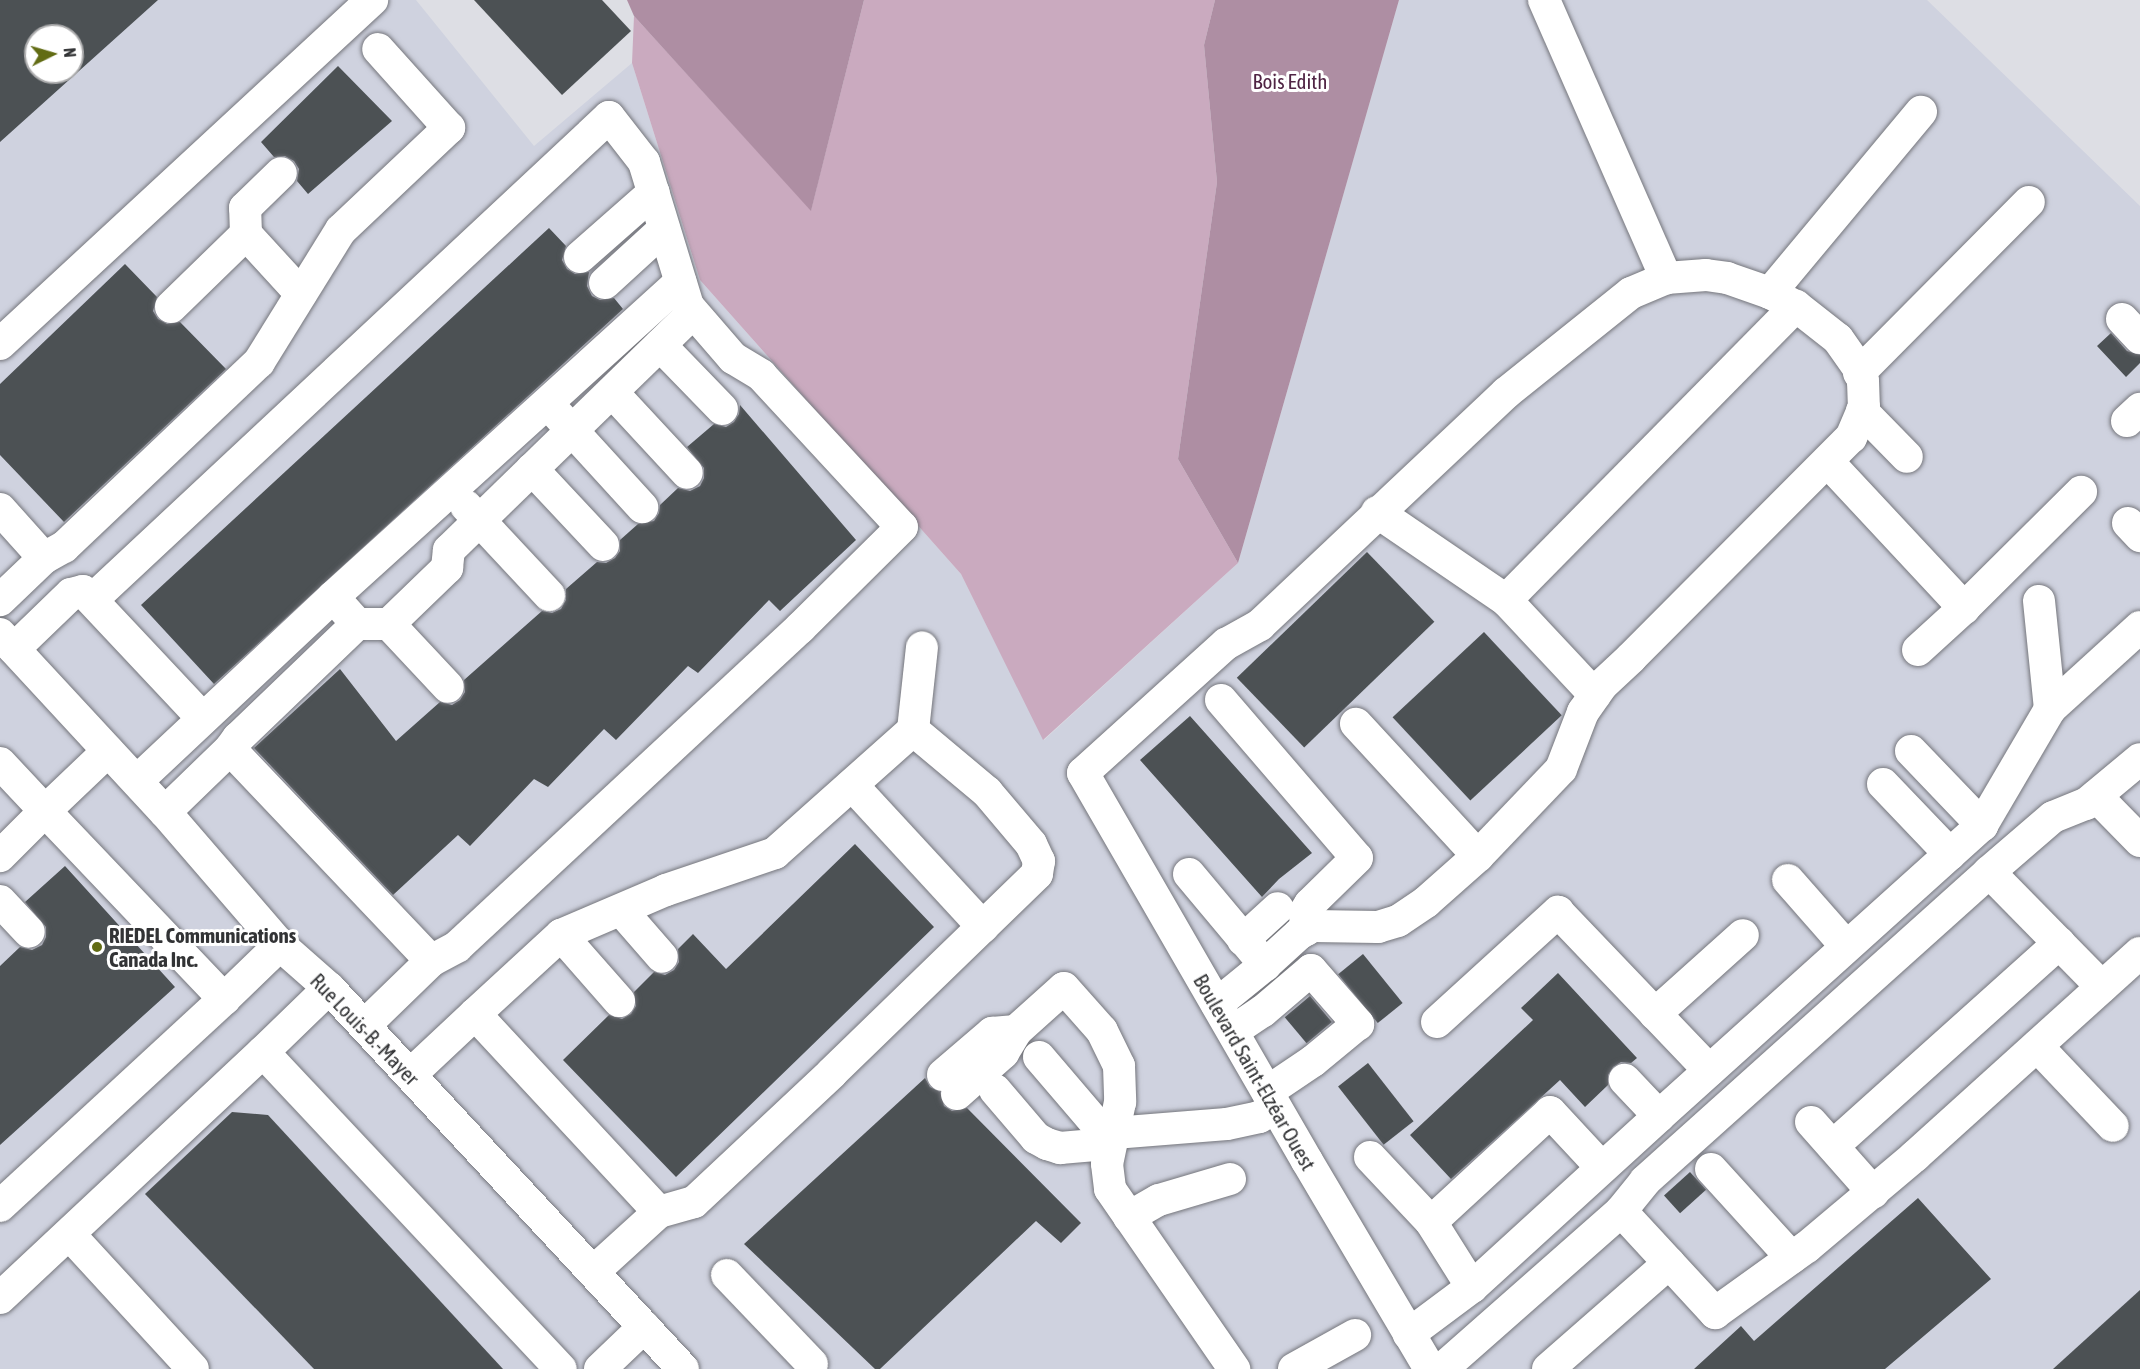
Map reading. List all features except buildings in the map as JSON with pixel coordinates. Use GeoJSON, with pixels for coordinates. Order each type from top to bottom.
{"type":"FeatureCollection","features":[{"type":"Feature","properties":{"kind":"street"},"geometry":{"type":"LineString","coordinates":[[0,344],[372,0]]}},
{"type":"Feature","properties":{"kind":"street"},"geometry":{"type":"LineString","coordinates":[[1544,0],[1666,278]]}},
{"type":"Feature","properties":{"kind":"street"},"geometry":{"type":"LineString","coordinates":[[0,600],[44,558],[64,547],[259,362],[341,230],[449,128],[378,49]]}},
{"type":"Feature","properties":{"kind":"street"},"geometry":{"type":"LineString","coordinates":[[1506,600],[1783,300],[1921,112]]}},
{"type":"Feature","properties":{"kind":"street"},"geometry":{"type":"LineString","coordinates":[[93,599],[609,117],[644,162],[684,297],[693,313],[733,358],[761,375],[902,527],[800,628],[458,946],[431,961],[364,1026]]}},
{"type":"Feature","properties":{"kind":"street"},"geometry":{"type":"LineString","coordinates":[[281,173],[245,208],[246,234],[301,294]]}},
{"type":"Feature","properties":{"kind":"street"},"geometry":{"type":"LineString","coordinates":[[580,257],[654,192]]}},
{"type":"Feature","properties":{"kind":"street"},"geometry":{"type":"LineString","coordinates":[[1859,373],[2029,202]]}},
{"type":"Feature","properties":{"kind":"street"},"geometry":{"type":"LineString","coordinates":[[605,283],[664,229]]}},
{"type":"Feature","properties":{"kind":"street"},"geometry":{"type":"LineString","coordinates":[[171,307],[246,234]]}},
{"type":"Feature","properties":{"kind":"street"},"geometry":{"type":"LineString","coordinates":[[1217,1004],[1306,930],[1323,925],[1378,927],[1398,921],[1426,902],[1478,856],[1561,769],[1583,712],[1595,695],[1602,685],[1851,437],[1865,397],[1859,373],[1838,339],[1783,300],[1727,278],[1706,275],[1666,278],[1631,293],[1578,333],[1506,393],[1368,521],[1506,600],[1595,695]]}},
{"type":"Feature","properties":{"kind":"street"},"geometry":{"type":"LineString","coordinates":[[137,781],[333,597],[680,282]]}},
{"type":"Feature","properties":{"kind":"street"},"geometry":{"type":"LineString","coordinates":[[165,812],[230,749],[238,738],[357,624],[389,624],[447,568],[449,550],[693,313]]}},
{"type":"Feature","properties":{"kind":"street"},"geometry":{"type":"LineString","coordinates":[[660,345],[722,409]]}},
{"type":"Feature","properties":{"kind":"street"},"geometry":{"type":"LineString","coordinates":[[612,392],[687,473]]}},
{"type":"Feature","properties":{"kind":"street"},"geometry":{"type":"LineString","coordinates":[[547,403],[642,507]]}},
{"type":"Feature","properties":{"kind":"street"},"geometry":{"type":"LineString","coordinates":[[1862,411],[1907,457]]}},
{"type":"Feature","properties":{"kind":"street"},"geometry":{"type":"LineString","coordinates":[[1828,462],[1964,608]]}},
{"type":"Feature","properties":{"kind":"street"},"geometry":{"type":"LineString","coordinates":[[532,470],[603,545]]}},
{"type":"Feature","properties":{"kind":"street"},"geometry":{"type":"LineString","coordinates":[[451,490],[549,595]]}},
{"type":"Feature","properties":{"kind":"street"},"geometry":{"type":"LineString","coordinates":[[1918,650],[1964,608],[2081,492]]}},
{"type":"Feature","properties":{"kind":"street"},"geometry":{"type":"LineString","coordinates":[[0,509],[44,558]]}},
{"type":"Feature","properties":{"kind":"street","name":"Boulevard Saint-Elzéar Ouest"},"geometry":{"type":"LineString","coordinates":[[1368,521],[1260,625],[1226,644],[1083,773],[1430,1369]]}},
{"type":"Feature","properties":{"kind":"street"},"geometry":{"type":"LineString","coordinates":[[7,642],[71,594],[83,591],[93,599],[203,719]]}},
{"type":"Feature","properties":{"kind":"street"},"geometry":{"type":"LineString","coordinates":[[333,597],[357,624]]}},
{"type":"Feature","properties":{"kind":"street"},"geometry":{"type":"LineString","coordinates":[[2039,601],[2050,709]]}},
{"type":"Feature","properties":{"kind":"street"},"geometry":{"type":"LineString","coordinates":[[389,624],[448,687]]}},
{"type":"Feature","properties":{"kind":"street"},"geometry":{"type":"LineString","coordinates":[[1409,1334],[1472,1287],[1982,825],[2050,709],[2140,627]]}},
{"type":"Feature","properties":{"kind":"street","name":"Rue Louis-B.-Mayer"},"geometry":{"type":"LineString","coordinates":[[7,642],[165,812],[280,945],[329,988],[683,1369]]}},
{"type":"Feature","properties":{"kind":"street"},"geometry":{"type":"LineString","coordinates":[[410,1075],[554,942],[666,890],[775,853],[913,730],[922,647]]}},
{"type":"Feature","properties":{"kind":"street"},"geometry":{"type":"LineString","coordinates":[[1221,700],[1357,858],[1310,904],[1305,912],[1306,930]]}},
{"type":"Feature","properties":{"kind":"street"},"geometry":{"type":"LineString","coordinates":[[1356,724],[1478,856]]}},
{"type":"Feature","properties":{"kind":"street"},"geometry":{"type":"LineString","coordinates":[[592,1272],[659,1212],[694,1202],[1037,874],[1039,861],[1022,831],[987,792],[913,730]]}},
{"type":"Feature","properties":{"kind":"street"},"geometry":{"type":"LineString","coordinates":[[230,749],[431,961]]}},
{"type":"Feature","properties":{"kind":"street"},"geometry":{"type":"LineString","coordinates":[[0,856],[108,751]]}},
{"type":"Feature","properties":{"kind":"street"},"geometry":{"type":"LineString","coordinates":[[1911,751],[1982,825]]}},
{"type":"Feature","properties":{"kind":"street"},"geometry":{"type":"LineString","coordinates":[[0,763],[224,999]]}},
{"type":"Feature","properties":{"kind":"street"},"geometry":{"type":"LineString","coordinates":[[1442,1369],[1621,1211],[1645,1181],[1989,872],[2053,817],[2086,804],[2137,766]]}},
{"type":"Feature","properties":{"kind":"street"},"geometry":{"type":"LineString","coordinates":[[1883,784],[1950,854]]}},
{"type":"Feature","properties":{"kind":"street"},"geometry":{"type":"LineString","coordinates":[[852,785],[983,927]]}},
{"type":"Feature","properties":{"kind":"street"},"geometry":{"type":"LineString","coordinates":[[2096,796],[2140,841]]}},
{"type":"Feature","properties":{"kind":"street"},"geometry":{"type":"LineString","coordinates":[[1989,872],[2102,987]]}},
{"type":"Feature","properties":{"kind":"street"},"geometry":{"type":"LineString","coordinates":[[1188,874],[1265,965]]}},
{"type":"Feature","properties":{"kind":"street"},"geometry":{"type":"LineString","coordinates":[[1788,880],[1846,946]]}},
{"type":"Feature","properties":{"kind":"street"},"geometry":{"type":"LineString","coordinates":[[0,901],[29,932]]}},
{"type":"Feature","properties":{"kind":"street"},"geometry":{"type":"LineString","coordinates":[[1243,940],[1278,908]]}},
{"type":"Feature","properties":{"kind":"street"},"geometry":{"type":"LineString","coordinates":[[621,910],[662,957]]}},
{"type":"Feature","properties":{"kind":"street"},"geometry":{"type":"LineString","coordinates":[[1437,1022],[1558,912],[1709,1070]]}},
{"type":"Feature","properties":{"kind":"street"},"geometry":{"type":"LineString","coordinates":[[1655,1014],[1743,935]]}},
{"type":"Feature","properties":{"kind":"street"},"geometry":{"type":"LineString","coordinates":[[554,942],[611,1004]]}},
{"type":"Feature","properties":{"kind":"street"},"geometry":{"type":"LineString","coordinates":[[1833,1146],[2059,943]]}},
{"type":"Feature","properties":{"kind":"street"},"geometry":{"type":"LineString","coordinates":[[0,1206],[280,945]]}},
{"type":"Feature","properties":{"kind":"street"},"geometry":{"type":"LineString","coordinates":[[1621,1211],[1715,1313],[1792,1258],[1873,1191],[2140,953]]}},
{"type":"Feature","properties":{"kind":"street"},"geometry":{"type":"LineString","coordinates":[[995,1090],[1036,1138],[1060,1148],[1095,1145],[1114,1133],[1227,1124],[1259,1117],[1272,1100],[1313,1061],[1358,1024],[1311,970],[1263,1011],[1233,1031]]}},
{"type":"Feature","properties":{"kind":"street"},"geometry":{"type":"LineString","coordinates":[[0,1298],[329,988]]}},
{"type":"Feature","properties":{"kind":"street"},"geometry":{"type":"LineString","coordinates":[[950,1084],[1002,1053],[1016,1031],[1064,988],[1102,1031],[1116,1059],[1121,1080],[1120,1102],[1107,1164],[1110,1189],[1234,1369]]}},
{"type":"Feature","properties":{"kind":"street"},"geometry":{"type":"LineString","coordinates":[[475,1014],[659,1212]]}},
{"type":"Feature","properties":{"kind":"street"},"geometry":{"type":"LineString","coordinates":[[2037,1046],[2113,1126]]}},
{"type":"Feature","properties":{"kind":"street"},"geometry":{"type":"LineString","coordinates":[[263,1052],[561,1369]]}},
{"type":"Feature","properties":{"kind":"street"},"geometry":{"type":"LineString","coordinates":[[1039,1057],[1097,1125],[1114,1133]]}},
{"type":"Feature","properties":{"kind":"street"},"geometry":{"type":"LineString","coordinates":[[1625,1080],[1659,1116]]}},
{"type":"Feature","properties":{"kind":"street"},"geometry":{"type":"LineString","coordinates":[[1431,1222],[1550,1112],[1602,1168]]}},
{"type":"Feature","properties":{"kind":"street"},"geometry":{"type":"LineString","coordinates":[[1811,1122],[1873,1191]]}},
{"type":"Feature","properties":{"kind":"street"},"geometry":{"type":"LineString","coordinates":[[1370,1157],[1431,1222],[1472,1287]]}},
{"type":"Feature","properties":{"kind":"street"},"geometry":{"type":"LineString","coordinates":[[1711,1169],[1792,1258]]}},
{"type":"Feature","properties":{"kind":"street"},"geometry":{"type":"LineString","coordinates":[[1129,1217],[1160,1200],[1230,1179]]}},
{"type":"Feature","properties":{"kind":"street"},"geometry":{"type":"LineString","coordinates":[[69,1234],[193,1369]]}},
{"type":"Feature","properties":{"kind":"street"},"geometry":{"type":"LineString","coordinates":[[1548,1369],[1669,1263]]}},
{"type":"Feature","properties":{"kind":"street"},"geometry":{"type":"LineString","coordinates":[[727,1275],[812,1367]]}},
{"type":"Feature","properties":{"kind":"street"},"geometry":{"type":"LineString","coordinates":[[600,1369],[644,1327]]}},
{"type":"Feature","properties":{"kind":"street"},"geometry":{"type":"LineString","coordinates":[[1294,1369],[1355,1335]]}},
{"type":"Feature","properties":{"kind":"shaded area"},"geometry":{"type":"Polygon","coordinates":[[[0,0],[416,0],[534,146],[632,63],[700,280],[961,574],[1044,740],[1238,563],[1399,0],[1927,0],[2140,206],[2140,1369],[0,1369],[0,0]]]}},
{"type":"Feature","properties":{"kind":"shaded area"},"geometry":{"type":"Polygon","coordinates":[[[864,0],[1215,0],[1204,45],[1217,182],[1178,459],[1238,563],[1043,740],[961,574],[700,280],[632,63],[634,16],[811,210],[864,0]]]}},
{"type":"Feature","properties":{"kind":"green space"},"geometry":{"type":"Polygon","coordinates":[[[627,0],[864,0],[811,211],[634,16],[627,0]]]}},
{"type":"Feature","properties":{"kind":"green space","name":"Bois Edith"},"geometry":{"type":"Polygon","coordinates":[[[1215,0],[1399,0],[1238,563],[1178,459],[1217,182],[1204,45],[1215,0]]]}},
{"type":"Feature","properties":{"kind":"place","name":"RIEDEL Communications Canada Inc."},"geometry":{"type":"Point","coordinates":[97,947]}}]}
